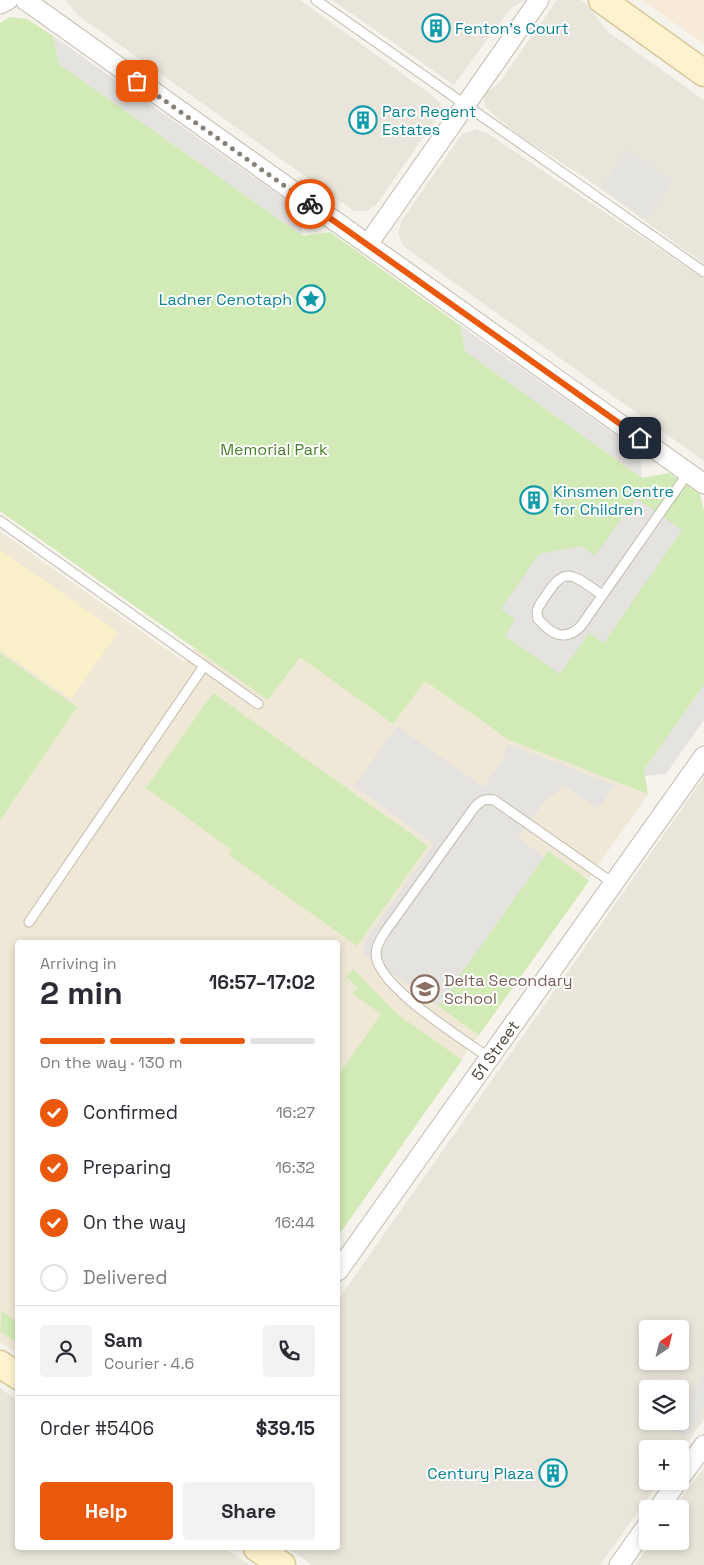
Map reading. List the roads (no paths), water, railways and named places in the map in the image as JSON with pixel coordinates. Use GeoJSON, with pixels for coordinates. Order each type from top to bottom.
{"type":"FeatureCollection","features":[{"type":"Feature","properties":{"kind":"main road"},"geometry":{"type":"LineString","coordinates":[[602,0],[704,73]]}},
{"type":"Feature","properties":{"kind":"main road"},"geometry":{"type":"LineString","coordinates":[[0,1364],[15,1374]]}},
{"type":"Feature","properties":{"kind":"main road"},"geometry":{"type":"LineString","coordinates":[[260,1550],[282,1565]]}},
{"type":"Feature","properties":{"kind":"street"},"geometry":{"type":"LineString","coordinates":[[0,4],[8,0]]}},
{"type":"Feature","properties":{"kind":"street"},"geometry":{"type":"LineString","coordinates":[[25,0],[704,484]]}},
{"type":"Feature","properties":{"kind":"street"},"geometry":{"type":"LineString","coordinates":[[368,244],[539,0]]}},
{"type":"Feature","properties":{"kind":"street","name":"51 Street"},"geometry":{"type":"LineString","coordinates":[[340,1268],[704,756]]}},
{"type":"Feature","properties":{"kind":"street"},"geometry":{"type":"LineString","coordinates":[[689,1466],[704,1445]]}},
{"type":"Feature","properties":{"kind":"street"},"geometry":{"type":"LineString","coordinates":[[619,1565],[639,1537]]}},
{"type":"Feature","properties":{"kind":"lane"},"geometry":{"type":"LineString","coordinates":[[316,0],[704,272]]}},
{"type":"Feature","properties":{"kind":"lane"},"geometry":{"type":"LineString","coordinates":[[602,594],[576,576],[564,575],[558,578],[539,606],[538,619],[557,634],[568,636],[581,626],[688,472]]}},
{"type":"Feature","properties":{"kind":"lane"},"geometry":{"type":"LineString","coordinates":[[0,521],[258,704]]}},
{"type":"Feature","properties":{"kind":"lane"},"geometry":{"type":"LineString","coordinates":[[29,922],[204,666]]}},
{"type":"Feature","properties":{"kind":"lane"},"geometry":{"type":"LineString","coordinates":[[489,1058],[407,998],[388,980],[380,969],[376,953],[385,932],[474,808],[483,800],[494,800],[613,883]]}},
{"type":"Feature","properties":{"kind":"place","name":"Fenton's Court"},"geometry":{"type":"Point","coordinates":[436,28]}},
{"type":"Feature","properties":{"kind":"place","name":"Parc Regent Estates"},"geometry":{"type":"Point","coordinates":[363,120]}},
{"type":"Feature","properties":{"kind":"place","name":"Ladner Cenotaph"},"geometry":{"type":"Point","coordinates":[311,299]}},
{"type":"Feature","properties":{"kind":"place","name":"Kinsmen Centre for Children"},"geometry":{"type":"Point","coordinates":[534,500]}},
{"type":"Feature","properties":{"kind":"place","name":"Delta Secondary School"},"geometry":{"type":"Point","coordinates":[425,989]}},
{"type":"Feature","properties":{"kind":"place","name":"Century Plaza"},"geometry":{"type":"Point","coordinates":[553,1473]}},
{"type":"Feature","properties":{"kind":"park label","name":"Memorial Park"},"geometry":{"type":"Point","coordinates":[274,449]}}]}
